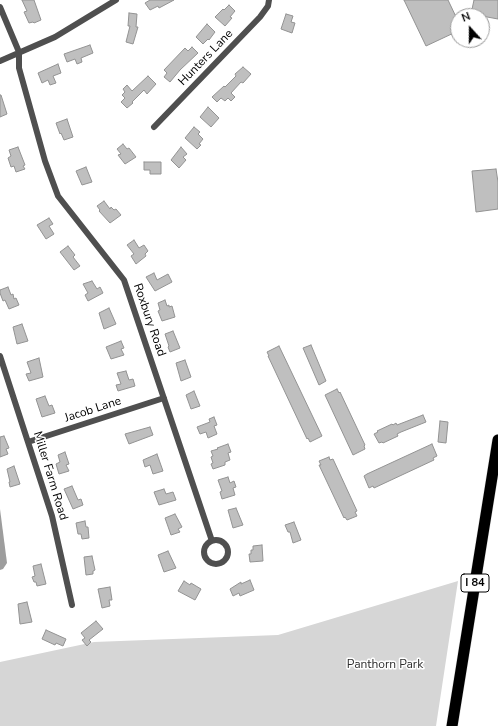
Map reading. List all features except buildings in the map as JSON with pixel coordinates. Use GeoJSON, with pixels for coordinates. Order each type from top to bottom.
{"type":"FeatureCollection","features":[{"type":"Feature","properties":{"kind":"highway","name":"I 84"},"geometry":{"type":"LineString","coordinates":[[452,726],[498,440]]}},
{"type":"Feature","properties":{"kind":"street"},"geometry":{"type":"LineString","coordinates":[[0,61],[55,37],[116,0]]}},
{"type":"Feature","properties":{"kind":"street","name":"Hunters Lane"},"geometry":{"type":"LineString","coordinates":[[154,127],[260,17],[268,6],[269,0]]}},
{"type":"Feature","properties":{"kind":"street","name":"Roxbury Road"},"geometry":{"type":"LineString","coordinates":[[0,7],[19,52],[19,68],[45,161],[58,196],[124,280],[212,541]]}},
{"type":"Feature","properties":{"kind":"street","name":"Miller Farm Road"},"geometry":{"type":"LineString","coordinates":[[0,356],[52,516],[72,606]]}},
{"type":"Feature","properties":{"kind":"street","name":"Jacob Lane"},"geometry":{"type":"LineString","coordinates":[[28,442],[164,398]]}},
{"type":"Feature","properties":{"kind":"green space","name":"Panthorn Park"},"geometry":{"type":"Polygon","coordinates":[[[458,581],[436,726],[0,726],[0,662],[94,642],[278,635],[458,581]]]}},
{"type":"Feature","properties":{"kind":"shaded area"},"geometry":{"type":"Polygon","coordinates":[[[0,509],[7,563],[3,569],[0,570],[0,509]]]}}]}
